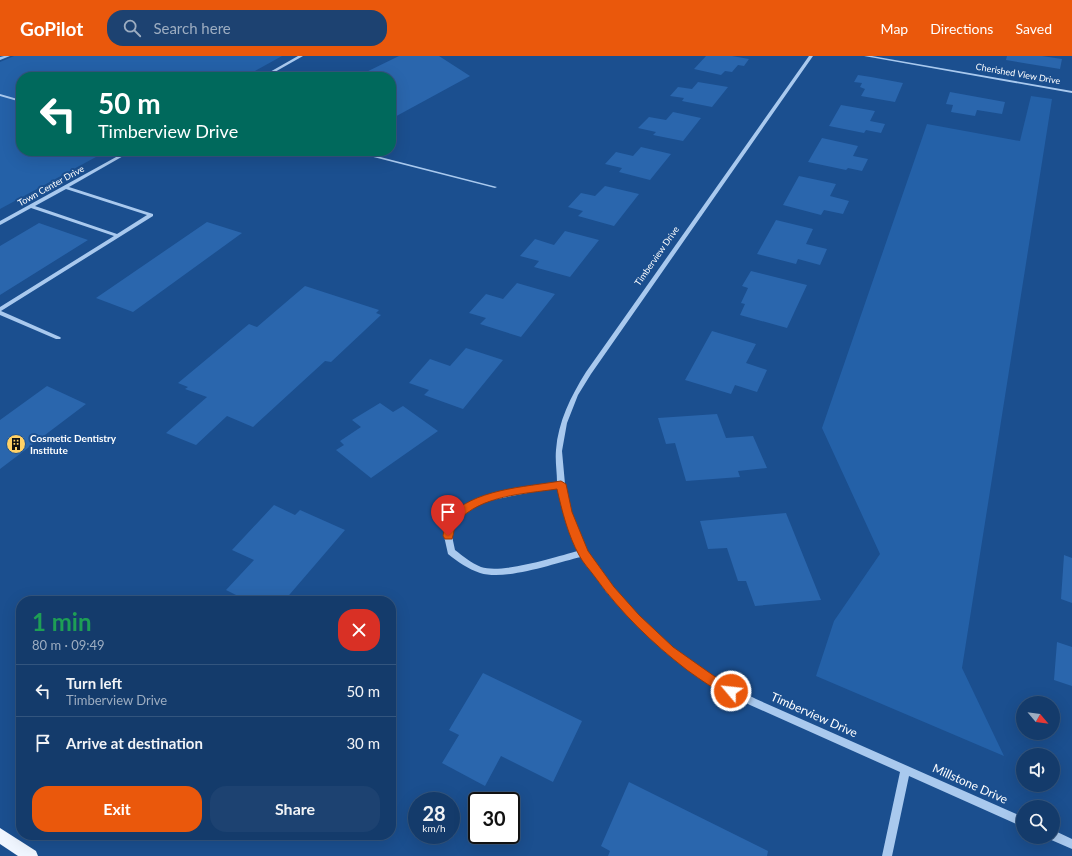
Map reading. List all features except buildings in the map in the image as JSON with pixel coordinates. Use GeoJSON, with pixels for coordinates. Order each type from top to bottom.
{"type":"FeatureCollection","features":[{"type":"Feature","properties":{"kind":"main road"},"geometry":{"type":"LineString","coordinates":[[0,835],[31,856]]}},
{"type":"Feature","properties":{"kind":"street"},"geometry":{"type":"LineString","coordinates":[[272,72],[301,56]]}},
{"type":"Feature","properties":{"kind":"street","name":"Timberview Drive"},"geometry":{"type":"LineString","coordinates":[[811,56],[593,367],[575,395],[564,423],[559,451],[561,484],[567,512],[583,553],[610,590],[635,618],[669,650],[710,680],[753,702],[906,770]]}},
{"type":"Feature","properties":{"kind":"street","name":"Cherished View Drive"},"geometry":{"type":"LineString","coordinates":[[866,56],[1072,92]]}},
{"type":"Feature","properties":{"kind":"street"},"geometry":{"type":"LineString","coordinates":[[0,95],[16,100]]}},
{"type":"Feature","properties":{"kind":"street","name":"Town Center Drive"},"geometry":{"type":"LineString","coordinates":[[0,223],[121,156]]}},
{"type":"Feature","properties":{"kind":"street"},"geometry":{"type":"LineString","coordinates":[[372,156],[495,187]]}},
{"type":"Feature","properties":{"kind":"street"},"geometry":{"type":"LineString","coordinates":[[0,310],[151,215],[66,186]]}},
{"type":"Feature","properties":{"kind":"street"},"geometry":{"type":"LineString","coordinates":[[31,206],[118,236]]}},
{"type":"Feature","properties":{"kind":"street"},"geometry":{"type":"LineString","coordinates":[[0,313],[58,338]]}},
{"type":"Feature","properties":{"kind":"street"},"geometry":{"type":"LineString","coordinates":[[561,484],[486,498],[468,506],[451,521],[448,536],[451,552],[469,565],[486,571],[508,570],[583,553]]}},
{"type":"Feature","properties":{"kind":"street"},"geometry":{"type":"LineString","coordinates":[[887,856],[906,770]]}},
{"type":"Feature","properties":{"kind":"street","name":"Millstone Drive"},"geometry":{"type":"LineString","coordinates":[[906,770],[1016,819]]}},
{"type":"Feature","properties":{"kind":"street"},"geometry":{"type":"LineString","coordinates":[[1060,838],[1072,844]]}},
{"type":"Feature","properties":{"kind":"shaded area"},"geometry":{"type":"Polygon","coordinates":[[[14,56],[282,56],[253,72],[16,72],[16,156],[98,156],[0,209],[0,62],[14,56]]]}},
{"type":"Feature","properties":{"kind":"shaded area"},"geometry":{"type":"Polygon","coordinates":[[[1031,96],[1052,99],[962,668],[1004,756],[816,676],[834,621],[880,554],[822,428],[927,124],[1020,141],[1031,96]]]}},
{"type":"Feature","properties":{"kind":"waterway"},"geometry":{"type":"LineString","coordinates":[[0,59],[8,56]]}},
{"type":"Feature","properties":{"kind":"place","name":"Cosmetic Dentistry Institute"},"geometry":{"type":"Point","coordinates":[16,444]}},
{"type":"Feature","properties":{"kind":"route"},"geometry":{"type":"LineString","coordinates":[[448,536],[451,521],[468,506],[486,498],[561,484],[567,512],[574,534],[583,553],[610,590],[635,618],[669,650],[710,680],[731,691]]}}]}
